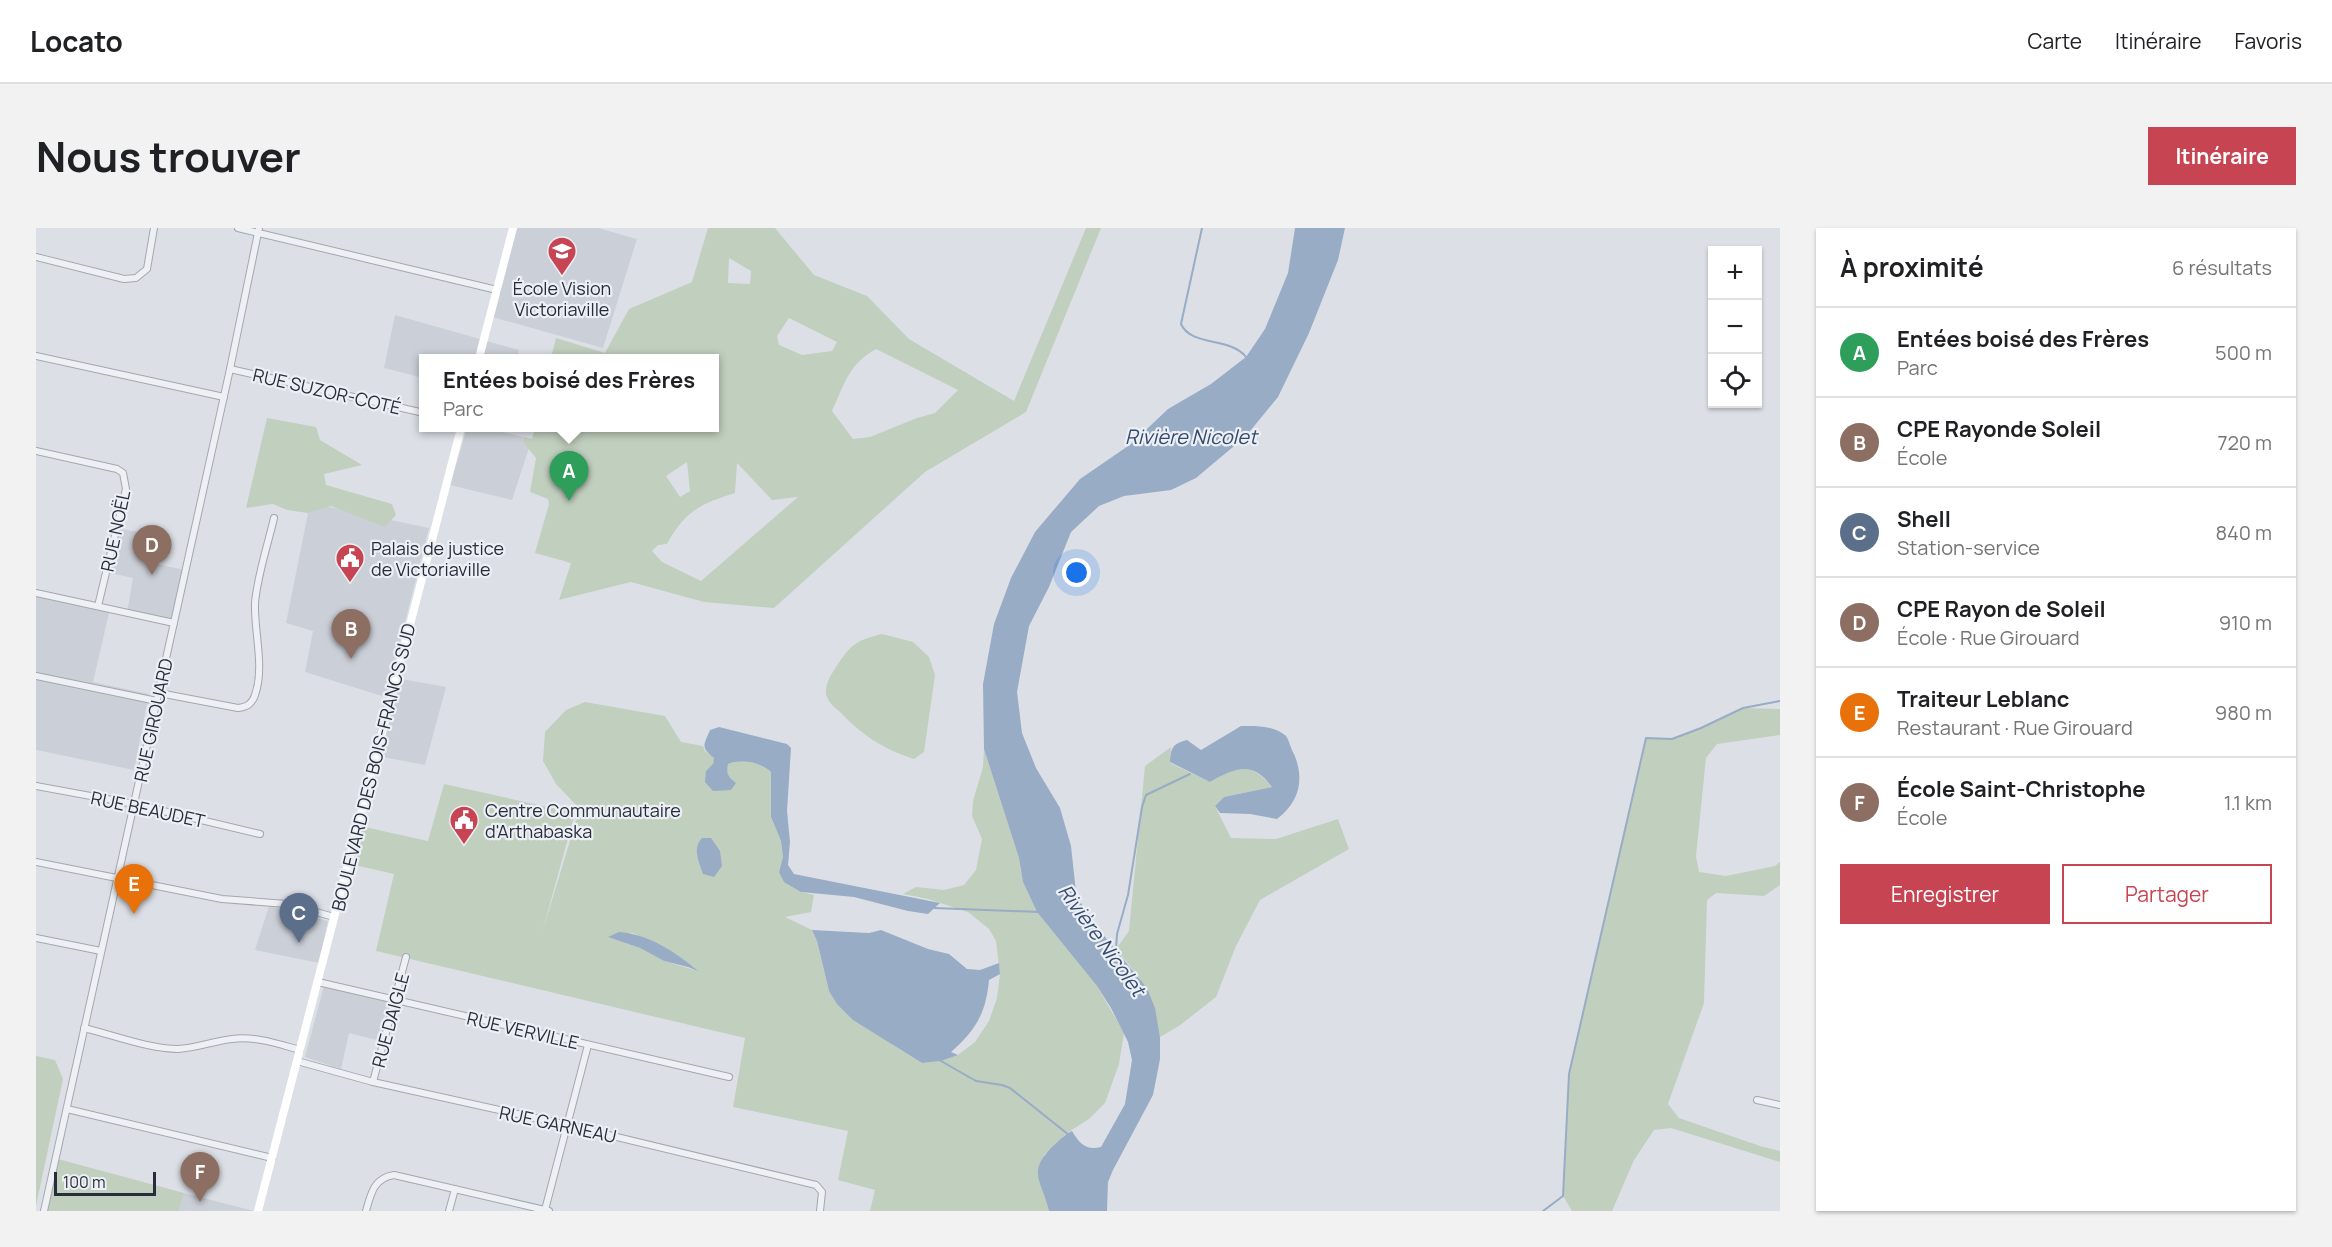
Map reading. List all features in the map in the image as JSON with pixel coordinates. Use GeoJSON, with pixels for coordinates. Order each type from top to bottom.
{"type":"FeatureCollection","features":[{"type":"Feature","properties":{"kind":"street"},"geometry":{"type":"LineString","coordinates":[[36,257],[124,279],[136,278],[147,269],[153,228]]}},
{"type":"Feature","properties":{"kind":"street"},"geometry":{"type":"LineString","coordinates":[[238,228],[259,231],[497,290]]}},
{"type":"Feature","properties":{"kind":"street"},"geometry":{"type":"LineString","coordinates":[[480,354],[513,228]]}},
{"type":"Feature","properties":{"kind":"street","name":"RUE GIROUARD"},"geometry":{"type":"LineString","coordinates":[[44,1211],[259,231]]}},
{"type":"Feature","properties":{"kind":"street"},"geometry":{"type":"LineString","coordinates":[[36,356],[224,398]]}},
{"type":"Feature","properties":{"kind":"street","name":"RUE SUZOR-COTÉ"},"geometry":{"type":"LineString","coordinates":[[230,369],[419,412]]}},
{"type":"Feature","properties":{"kind":"street","name":"BOULEVARD DES BOIS-FRANCS SUD"},"geometry":{"type":"LineString","coordinates":[[258,1211],[460,432]]}},
{"type":"Feature","properties":{"kind":"street","name":"RUE NOËL"},"geometry":{"type":"LineString","coordinates":[[36,451],[117,469],[123,473],[126,489],[98,606]]}},
{"type":"Feature","properties":{"kind":"street"},"geometry":{"type":"LineString","coordinates":[[159,693],[238,708],[249,705],[253,700],[259,668],[255,600],[274,518]]}},
{"type":"Feature","properties":{"kind":"street"},"geometry":{"type":"LineString","coordinates":[[36,593],[174,623]]}},
{"type":"Feature","properties":{"kind":"street"},"geometry":{"type":"LineString","coordinates":[[36,676],[157,701]]}},
{"type":"Feature","properties":{"kind":"street","name":"RUE BEAUDET"},"geometry":{"type":"LineString","coordinates":[[36,786],[134,804],[260,834]]}},
{"type":"Feature","properties":{"kind":"street"},"geometry":{"type":"LineString","coordinates":[[36,862],[222,899],[286,904],[334,917]]}},
{"type":"Feature","properties":{"kind":"street"},"geometry":{"type":"LineString","coordinates":[[36,938],[101,951]]}},
{"type":"Feature","properties":{"kind":"street","name":"RUE DAIGLE"},"geometry":{"type":"LineString","coordinates":[[374,1082],[406,957]]}},
{"type":"Feature","properties":{"kind":"street","name":"RUE VERVILLE"},"geometry":{"type":"LineString","coordinates":[[318,982],[729,1077]]}},
{"type":"Feature","properties":{"kind":"street"},"geometry":{"type":"LineString","coordinates":[[84,1028],[165,1048],[180,1049],[233,1039],[248,1039],[300,1050]]}},
{"type":"Feature","properties":{"kind":"street"},"geometry":{"type":"LineString","coordinates":[[366,1211],[377,1182],[388,1176],[400,1176],[528,1209],[547,1210],[588,1045]]}},
{"type":"Feature","properties":{"kind":"street","name":"RUE GARNEAU"},"geometry":{"type":"LineString","coordinates":[[297,1061],[468,1105],[567,1125],[816,1185],[823,1197],[819,1211]]}},
{"type":"Feature","properties":{"kind":"street"},"geometry":{"type":"LineString","coordinates":[[1757,1100],[1780,1105]]}},
{"type":"Feature","properties":{"kind":"street"},"geometry":{"type":"LineString","coordinates":[[66,1110],[272,1158]]}},
{"type":"Feature","properties":{"kind":"street"},"geometry":{"type":"LineString","coordinates":[[449,1211],[454,1189]]}},
{"type":"Feature","properties":{"kind":"shaded area","name":"École Vision Victoriaville"},"geometry":{"type":"Polygon","coordinates":[[[513,228],[598,228],[637,239],[603,348],[489,316],[513,228]]]}},
{"type":"Feature","properties":{"kind":"shaded area"},"geometry":{"type":"Polygon","coordinates":[[[395,315],[519,350],[518,354],[419,354],[419,377],[384,368],[395,315]]]}},
{"type":"Feature","properties":{"kind":"shaded area"},"geometry":{"type":"Polygon","coordinates":[[[466,432],[503,432],[532,439],[512,500],[450,485],[466,432]]]}},
{"type":"Feature","properties":{"kind":"shaded area"},"geometry":{"type":"Polygon","coordinates":[[[310,503],[429,528],[391,677],[446,687],[425,765],[372,755],[385,697],[305,672],[313,631],[286,623],[310,503]]]}},
{"type":"Feature","properties":{"kind":"shaded area"},"geometry":{"type":"Polygon","coordinates":[[[115,528],[145,533],[141,561],[186,570],[174,623],[127,613],[133,578],[106,572],[115,528]]]}},
{"type":"Feature","properties":{"kind":"shaded area"},"geometry":{"type":"Polygon","coordinates":[[[36,593],[110,609],[93,682],[149,694],[134,770],[36,750],[36,593]]]}},
{"type":"Feature","properties":{"kind":"shaded area"},"geometry":{"type":"Polygon","coordinates":[[[269,906],[328,921],[319,963],[255,950],[269,906]]]}},
{"type":"Feature","properties":{"kind":"shaded area"},"geometry":{"type":"Polygon","coordinates":[[[324,986],[389,1001],[377,1040],[349,1033],[341,1069],[305,1057],[324,986]]]}},
{"type":"Feature","properties":{"kind":"shaded area"},"geometry":{"type":"Polygon","coordinates":[[[184,1193],[254,1211],[179,1211],[184,1193]]]}},
{"type":"Feature","properties":{"kind":"green space"},"geometry":{"type":"Polygon","coordinates":[[[708,228],[775,228],[814,275],[867,296],[909,339],[1014,401],[1086,228],[1101,228],[1026,412],[925,472],[774,608],[704,602],[631,582],[559,600],[571,563],[535,553],[549,504],[548,499],[530,492],[536,458],[524,443],[524,437],[532,439],[534,432],[719,432],[719,354],[552,354],[556,338],[605,353],[629,309],[692,282],[708,228]],[[729,258],[728,283],[750,284],[751,271],[729,258]],[[789,318],[777,336],[779,345],[802,355],[832,351],[837,342],[789,318]],[[876,349],[853,368],[832,411],[853,439],[870,437],[935,413],[958,390],[876,349]],[[687,462],[666,476],[680,497],[690,491],[687,462]],[[737,463],[735,493],[695,510],[680,524],[667,544],[658,545],[652,551],[662,562],[701,581],[798,497],[772,500],[737,463]]]}},
{"type":"Feature","properties":{"kind":"green space"},"geometry":{"type":"Polygon","coordinates":[[[267,418],[316,427],[320,440],[362,465],[324,474],[326,485],[392,504],[396,515],[385,527],[331,506],[308,513],[287,510],[273,504],[246,508],[267,418]]]}},
{"type":"Feature","properties":{"kind":"green space"},"geometry":{"type":"Polygon","coordinates":[[[882,634],[913,642],[929,657],[935,675],[924,752],[914,759],[892,751],[856,728],[833,706],[826,694],[829,678],[847,651],[867,638],[882,634]]]}},
{"type":"Feature","properties":{"kind":"green space"},"geometry":{"type":"Polygon","coordinates":[[[585,702],[665,716],[681,742],[703,746],[705,751],[714,758],[713,764],[729,778],[726,771],[728,764],[733,762],[756,764],[771,772],[771,817],[781,841],[783,857],[779,872],[801,892],[814,895],[811,912],[785,917],[812,930],[817,941],[829,991],[896,1047],[922,1063],[941,1061],[958,1055],[975,1042],[989,1021],[997,998],[1000,974],[996,941],[989,929],[968,912],[928,899],[903,894],[916,887],[944,890],[964,885],[976,870],[982,839],[972,816],[973,801],[983,767],[984,749],[1019,858],[1023,882],[1037,912],[1097,986],[1124,1033],[1119,1064],[1105,1103],[1089,1119],[1067,1133],[1044,1155],[1049,1211],[870,1211],[875,1190],[838,1180],[848,1131],[733,1107],[745,1038],[376,951],[394,874],[350,864],[360,826],[428,841],[444,784],[575,813],[542,933],[579,811],[578,807],[556,784],[543,761],[545,732],[566,710],[585,702]],[[633,933],[609,937],[640,948],[664,961],[695,970],[683,959],[633,933]]]}},
{"type":"Feature","properties":{"kind":"green space"},"geometry":{"type":"Polygon","coordinates":[[[1743,708],[1780,709],[1780,735],[1717,744],[1706,758],[1696,856],[1699,872],[1726,876],[1775,866],[1780,862],[1780,885],[1764,896],[1716,893],[1707,900],[1704,1003],[1668,1104],[1679,1118],[1780,1151],[1780,1162],[1671,1128],[1654,1130],[1634,1160],[1612,1211],[1572,1211],[1563,1196],[1569,1074],[1646,738],[1672,739],[1743,708]]]}},
{"type":"Feature","properties":{"kind":"green space"},"geometry":{"type":"Polygon","coordinates":[[[1171,747],[1170,763],[1210,782],[1228,772],[1243,769],[1257,773],[1272,787],[1224,797],[1215,806],[1231,838],[1276,839],[1338,819],[1349,849],[1260,900],[1236,946],[1216,997],[1179,1026],[1160,1037],[1154,1009],[1146,989],[1116,949],[1129,931],[1145,766],[1171,747]]]}},
{"type":"Feature","properties":{"kind":"green space"},"geometry":{"type":"Polygon","coordinates":[[[36,1056],[55,1060],[63,1079],[36,1206],[36,1056]]]}},
{"type":"Feature","properties":{"kind":"green space"},"geometry":{"type":"Polygon","coordinates":[[[58,1159],[184,1193],[179,1211],[47,1211],[58,1159]]]}},
{"type":"Feature","properties":{"kind":"water","name":"Rivière Nicolet"},"geometry":{"type":"Polygon","coordinates":[[[1295,228],[1345,228],[1338,260],[1309,333],[1278,397],[1246,436],[1196,478],[1171,490],[1124,496],[1099,506],[1071,532],[1049,587],[1029,626],[1017,692],[1022,733],[1036,768],[1060,808],[1071,846],[1076,892],[1087,915],[1147,988],[1155,1008],[1160,1037],[1160,1059],[1153,1095],[1108,1182],[1107,1211],[1049,1211],[1038,1177],[1040,1163],[1053,1146],[1072,1131],[1077,1139],[1087,1147],[1101,1147],[1125,1104],[1132,1060],[1128,1042],[1111,1008],[1097,986],[1037,912],[1023,882],[1019,858],[984,749],[983,684],[994,624],[1011,578],[1035,532],[1080,479],[1131,444],[1168,409],[1211,384],[1246,357],[1265,329],[1288,273],[1295,228]]]}},
{"type":"Feature","properties":{"kind":"water"},"geometry":{"type":"Polygon","coordinates":[[[1241,726],[1265,727],[1281,732],[1286,736],[1294,754],[1299,773],[1298,790],[1290,805],[1277,819],[1250,814],[1220,813],[1215,806],[1224,797],[1272,787],[1265,778],[1257,773],[1243,769],[1235,770],[1210,782],[1170,762],[1172,750],[1178,743],[1187,740],[1201,750],[1241,726]]]}},
{"type":"Feature","properties":{"kind":"water"},"geometry":{"type":"Polygon","coordinates":[[[719,727],[787,744],[791,748],[787,811],[790,842],[788,865],[794,874],[940,903],[928,914],[854,897],[801,892],[784,882],[779,872],[783,857],[781,841],[771,817],[771,772],[756,764],[733,762],[727,767],[728,775],[736,783],[731,790],[713,791],[705,782],[706,771],[713,764],[714,758],[704,745],[710,730],[719,727]]]}},
{"type":"Feature","properties":{"kind":"water"},"geometry":{"type":"Polygon","coordinates":[[[702,838],[711,838],[720,851],[722,866],[714,877],[703,874],[698,860],[697,846],[702,838]]]}},
{"type":"Feature","properties":{"kind":"water"},"geometry":{"type":"Polygon","coordinates":[[[812,930],[869,933],[881,930],[928,949],[949,954],[967,969],[980,970],[999,963],[1000,974],[989,980],[988,992],[978,1020],[967,1036],[951,1052],[958,1055],[941,1061],[922,1063],[853,1020],[837,1004],[829,991],[817,941],[812,930]]]}},
{"type":"Feature","properties":{"kind":"water"},"geometry":{"type":"Polygon","coordinates":[[[619,932],[651,940],[698,971],[664,961],[640,948],[608,937],[619,932]]]}},
{"type":"Feature","properties":{"kind":"waterway"},"geometry":{"type":"LineString","coordinates":[[1202,228],[1181,324],[1193,336],[1231,347],[1246,357]]}},
{"type":"Feature","properties":{"kind":"waterway"},"geometry":{"type":"LineString","coordinates":[[1543,1211],[1563,1196],[1569,1074],[1646,738],[1672,739],[1743,708],[1780,701]]}},
{"type":"Feature","properties":{"kind":"waterway"},"geometry":{"type":"LineString","coordinates":[[1116,950],[1117,934],[1128,895],[1142,807],[1146,795],[1190,774]]}},
{"type":"Feature","properties":{"kind":"waterway"},"geometry":{"type":"LineString","coordinates":[[934,908],[1039,912]]}},
{"type":"Feature","properties":{"kind":"waterway"},"geometry":{"type":"LineString","coordinates":[[941,1061],[976,1081],[1010,1088],[1069,1135]]}},
{"type":"Feature","properties":{"kind":"place","name":"École Vision Victoriaville"},"geometry":{"type":"Point","coordinates":[562,276]}},
{"type":"Feature","properties":{"kind":"place","name":"Entées boisé des Frères"},"geometry":{"type":"Point","coordinates":[569,501]}},
{"type":"Feature","properties":{"kind":"place","name":"CPE Rayon de Soleil"},"geometry":{"type":"Point","coordinates":[152,575]}},
{"type":"Feature","properties":{"kind":"place","name":"Palais de justice de Victoriaville"},"geometry":{"type":"Point","coordinates":[350,584]}},
{"type":"Feature","properties":{"kind":"place","name":"CPE Rayonde Soleil"},"geometry":{"type":"Point","coordinates":[351,659]}},
{"type":"Feature","properties":{"kind":"place","name":"Centre Communautaire d'Arthabaska"},"geometry":{"type":"Point","coordinates":[464,846]}},
{"type":"Feature","properties":{"kind":"place","name":"Traiteur Leblanc"},"geometry":{"type":"Point","coordinates":[134,914]}},
{"type":"Feature","properties":{"kind":"place","name":"Shell"},"geometry":{"type":"Point","coordinates":[299,943]}},
{"type":"Feature","properties":{"kind":"place","name":"École Saint-Christophe"},"geometry":{"type":"Point","coordinates":[200,1202]}}]}
